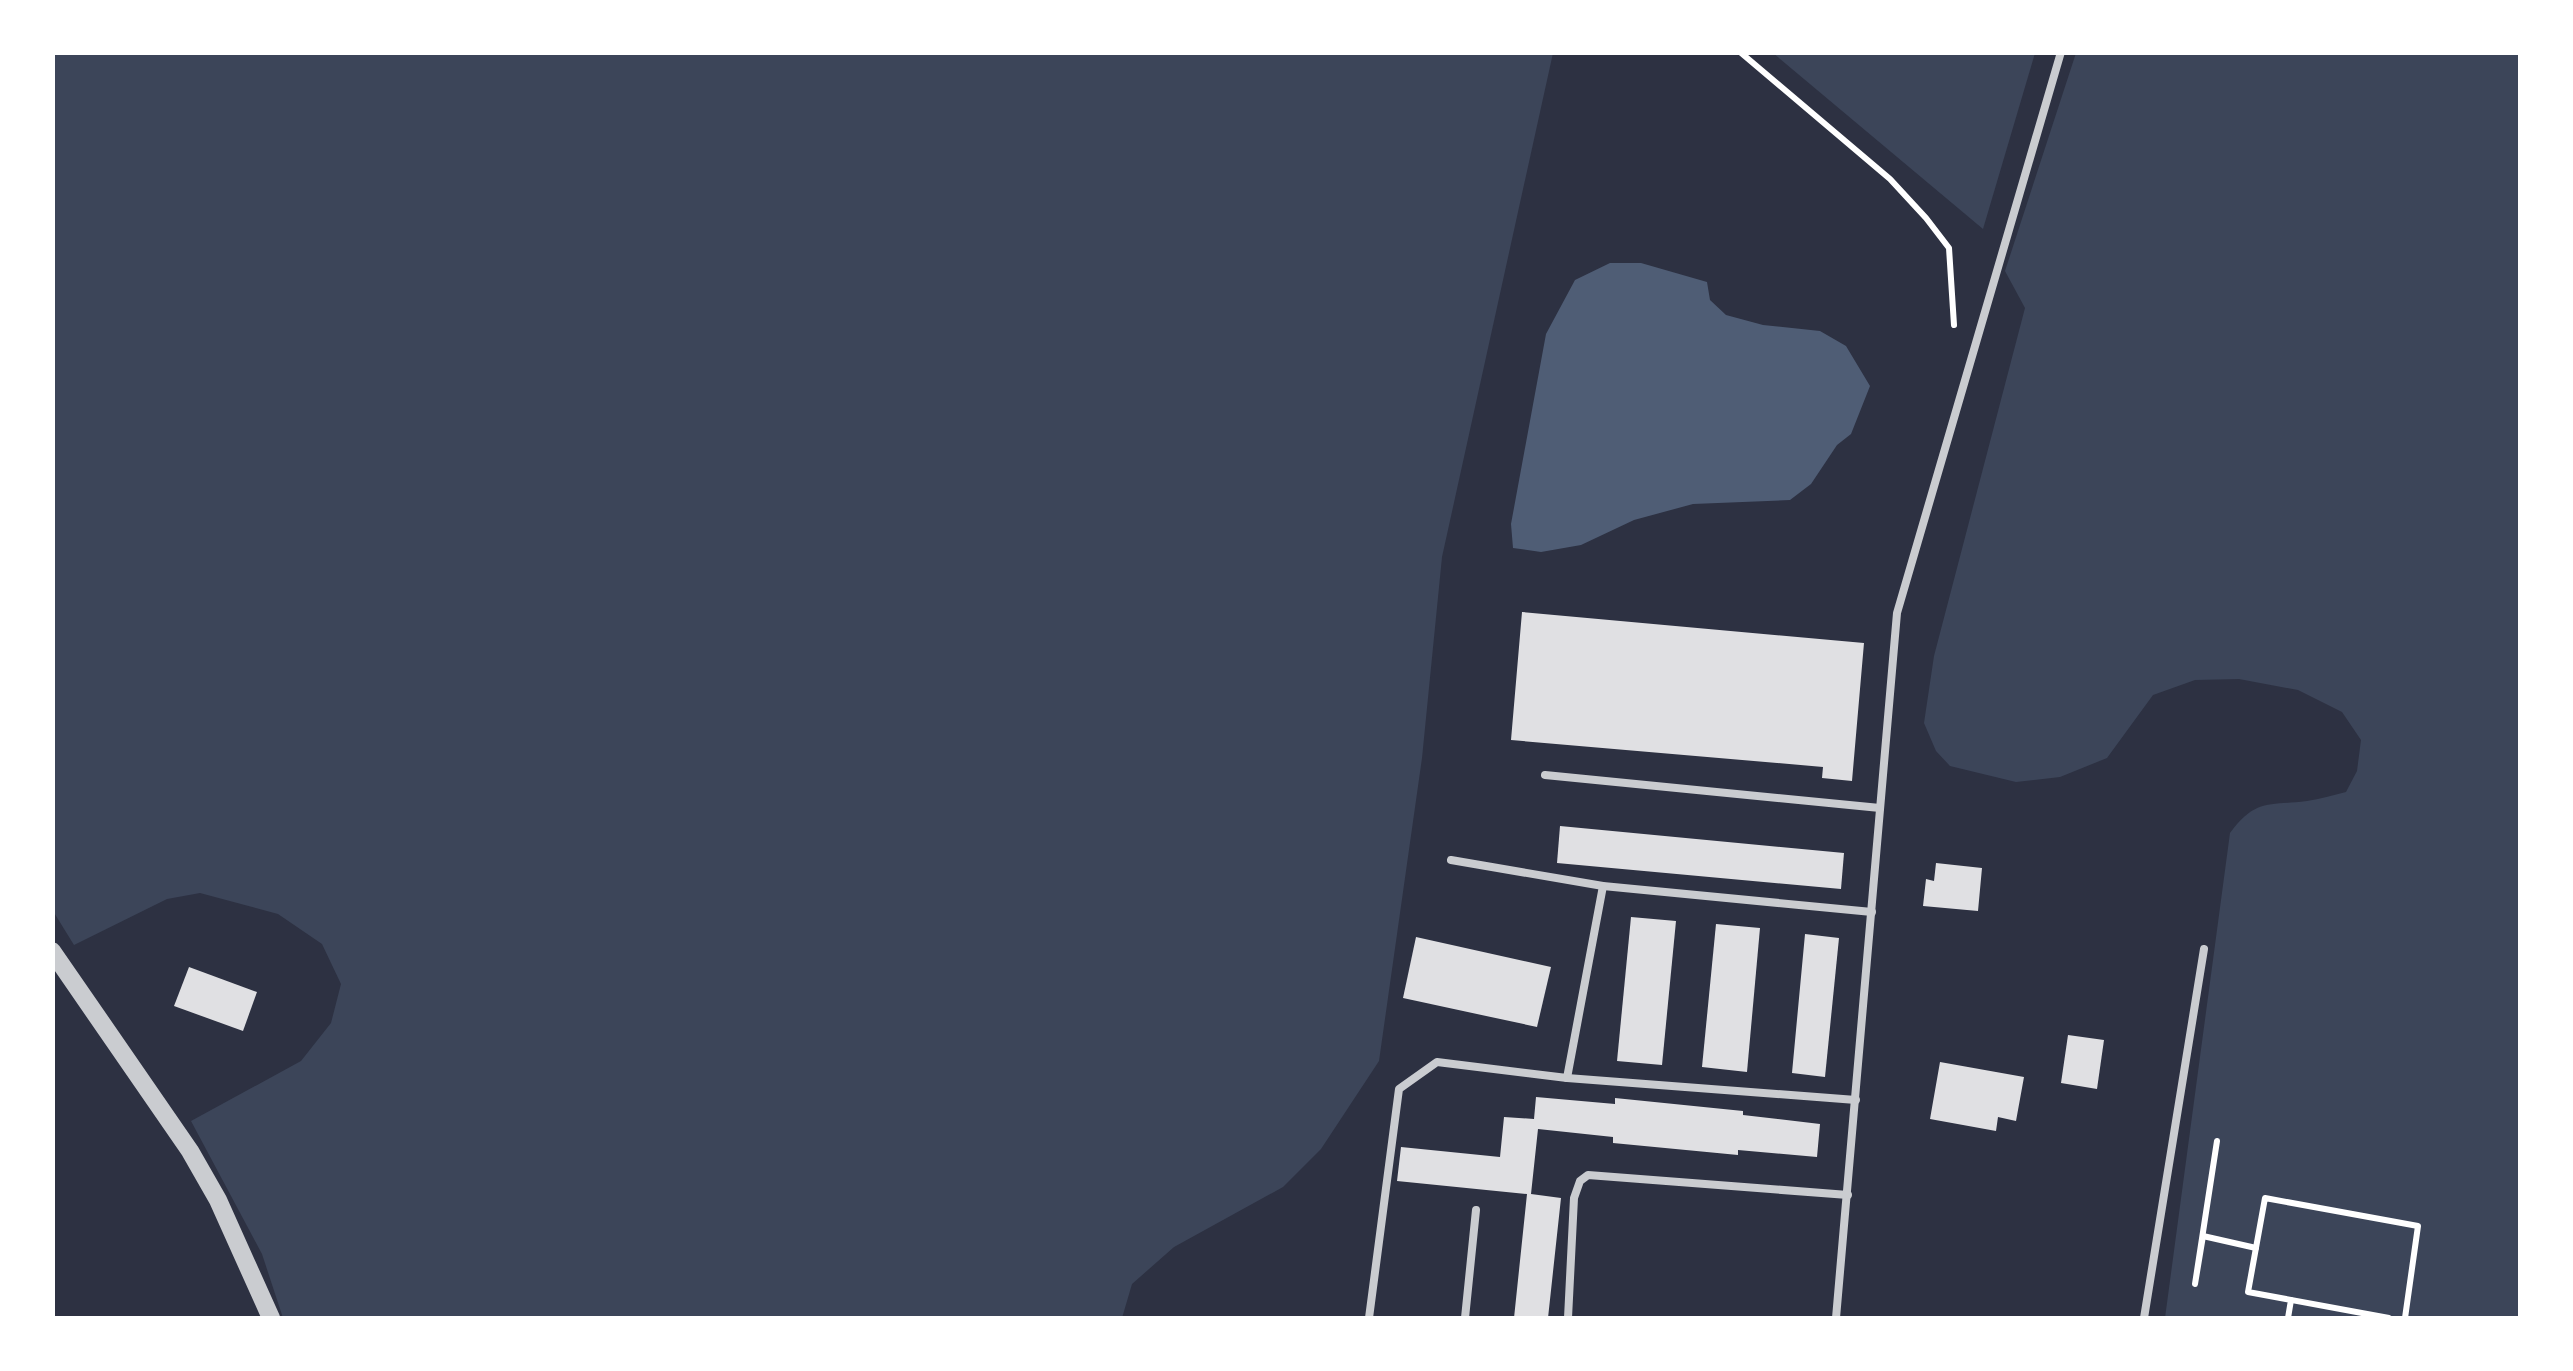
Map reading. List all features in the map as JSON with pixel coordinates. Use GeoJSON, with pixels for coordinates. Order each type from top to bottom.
{"type":"FeatureCollection","features":[{"type":"Feature","properties":{"kind":"street"},"geometry":{"type":"LineString","coordinates":[[52,951],[190,1151],[218,1200],[271,1318]]}},
{"type":"Feature","properties":{"kind":"lane"},"geometry":{"type":"LineString","coordinates":[[1836,1318],[1897,612],[2061,52]]}},
{"type":"Feature","properties":{"kind":"lane"},"geometry":{"type":"LineString","coordinates":[[1545,775],[1880,808]]}},
{"type":"Feature","properties":{"kind":"lane"},"geometry":{"type":"LineString","coordinates":[[1451,860],[1603,886],[1872,912]]}},
{"type":"Feature","properties":{"kind":"lane"},"geometry":{"type":"LineString","coordinates":[[1567,1078],[1603,886]]}},
{"type":"Feature","properties":{"kind":"lane"},"geometry":{"type":"LineString","coordinates":[[2144,1318],[2204,949]]}},
{"type":"Feature","properties":{"kind":"lane"},"geometry":{"type":"LineString","coordinates":[[1370,1318],[1400,1089],[1437,1062],[1567,1078],[1856,1100]]}},
{"type":"Feature","properties":{"kind":"lane"},"geometry":{"type":"LineString","coordinates":[[1568,1318],[1574,1198],[1580,1182],[1588,1175],[1848,1194]]}},
{"type":"Feature","properties":{"kind":"lane"},"geometry":{"type":"LineString","coordinates":[[1465,1318],[1476,1210]]}},
{"type":"Feature","properties":{"kind":"path"},"geometry":{"type":"LineString","coordinates":[[1740,52],[1890,179],[1949,248],[1954,333]]}},
{"type":"Feature","properties":{"kind":"path"},"geometry":{"type":"LineString","coordinates":[[2218,1140],[2195,1284],[2203,1236],[2256,1248]]}},
{"type":"Feature","properties":{"kind":"path"},"geometry":{"type":"LineString","coordinates":[[2389,1318],[2248,1292],[2266,1198],[2418,1226],[2404,1318]]}},
{"type":"Feature","properties":{"kind":"path"},"geometry":{"type":"LineString","coordinates":[[2288,1318],[2291,1300]]}},
{"type":"Feature","properties":{"kind":"shaded area"},"geometry":{"type":"Polygon","coordinates":[[[53,52],[1553,53],[1442,557],[1422,758],[1379,1061],[1321,1149],[1283,1187],[1174,1247],[1132,1284],[1122,1318],[283,1318],[262,1254],[191,1121],[301,1061],[331,1023],[341,984],[322,944],[278,914],[200,893],[167,899],[74,945],[53,911],[53,52]]]}},
{"type":"Feature","properties":{"kind":"shaded area"},"geometry":{"type":"Polygon","coordinates":[[[1773,53],[2035,53],[1983,229],[1773,53]]]}},
{"type":"Feature","properties":{"kind":"shaded area"},"geometry":{"type":"Polygon","coordinates":[[[2076,53],[2520,53],[2520,1318],[2165,1318],[2230,833],[2248,814],[2264,806],[2346,792],[2357,771],[2361,740],[2342,712],[2298,690],[2239,679],[2195,680],[2153,695],[2107,758],[2060,777],[2016,782],[1950,766],[1936,751],[1924,723],[1934,656],[2025,308],[2005,271],[2076,53]]]}},
{"type":"Feature","properties":{"kind":"shaded area"},"geometry":{"type":"Polygon","coordinates":[[[1610,263],[1641,263],[1707,282],[1710,300],[1726,315],[1763,325],[1820,331],[1846,346],[1870,386],[1851,434],[1837,445],[1811,484],[1790,500],[1693,504],[1634,520],[1581,545],[1541,552],[1513,548],[1511,524],[1546,334],[1575,280],[1610,263]]]}},
{"type":"Feature","properties":{"kind":"building"},"geometry":{"type":"Polygon","coordinates":[[[1522,612],[1864,643],[1852,781],[1822,778],[1823,767],[1511,740],[1522,612]]]}},
{"type":"Feature","properties":{"kind":"building"},"geometry":{"type":"Polygon","coordinates":[[[1560,826],[1844,853],[1841,889],[1557,863],[1560,826]]]}},
{"type":"Feature","properties":{"kind":"building"},"geometry":{"type":"Polygon","coordinates":[[[1936,863],[1982,868],[1978,911],[1923,906],[1926,879],[1934,881],[1936,863]]]}},
{"type":"Feature","properties":{"kind":"building"},"geometry":{"type":"Polygon","coordinates":[[[1631,917],[1676,921],[1662,1065],[1617,1061],[1631,917]]]}},
{"type":"Feature","properties":{"kind":"building"},"geometry":{"type":"Polygon","coordinates":[[[1716,924],[1760,928],[1747,1072],[1702,1067],[1716,924]]]}},
{"type":"Feature","properties":{"kind":"building"},"geometry":{"type":"Polygon","coordinates":[[[1805,934],[1839,938],[1825,1077],[1792,1073],[1805,934]]]}},
{"type":"Feature","properties":{"kind":"building"},"geometry":{"type":"Polygon","coordinates":[[[1416,937],[1551,967],[1537,1027],[1403,998],[1416,937]]]}},
{"type":"Feature","properties":{"kind":"building"},"geometry":{"type":"Polygon","coordinates":[[[189,967],[257,992],[243,1031],[174,1006],[189,967]]]}},
{"type":"Feature","properties":{"kind":"building"},"geometry":{"type":"Polygon","coordinates":[[[2068,1035],[2104,1040],[2097,1089],[2061,1083],[2068,1035]]]}},
{"type":"Feature","properties":{"kind":"building"},"geometry":{"type":"Polygon","coordinates":[[[1940,1062],[2024,1077],[2016,1121],[1998,1117],[1996,1131],[1930,1119],[1940,1062]]]}},
{"type":"Feature","properties":{"kind":"building"},"geometry":{"type":"Polygon","coordinates":[[[1536,1097],[1615,1104],[1615,1098],[1743,1111],[1743,1115],[1820,1124],[1817,1157],[1738,1150],[1738,1155],[1613,1143],[1613,1137],[1538,1129],[1531,1194],[1561,1198],[1548,1318],[1514,1318],[1527,1194],[1397,1181],[1401,1147],[1500,1157],[1504,1117],[1534,1119],[1536,1097]]]}}]}
